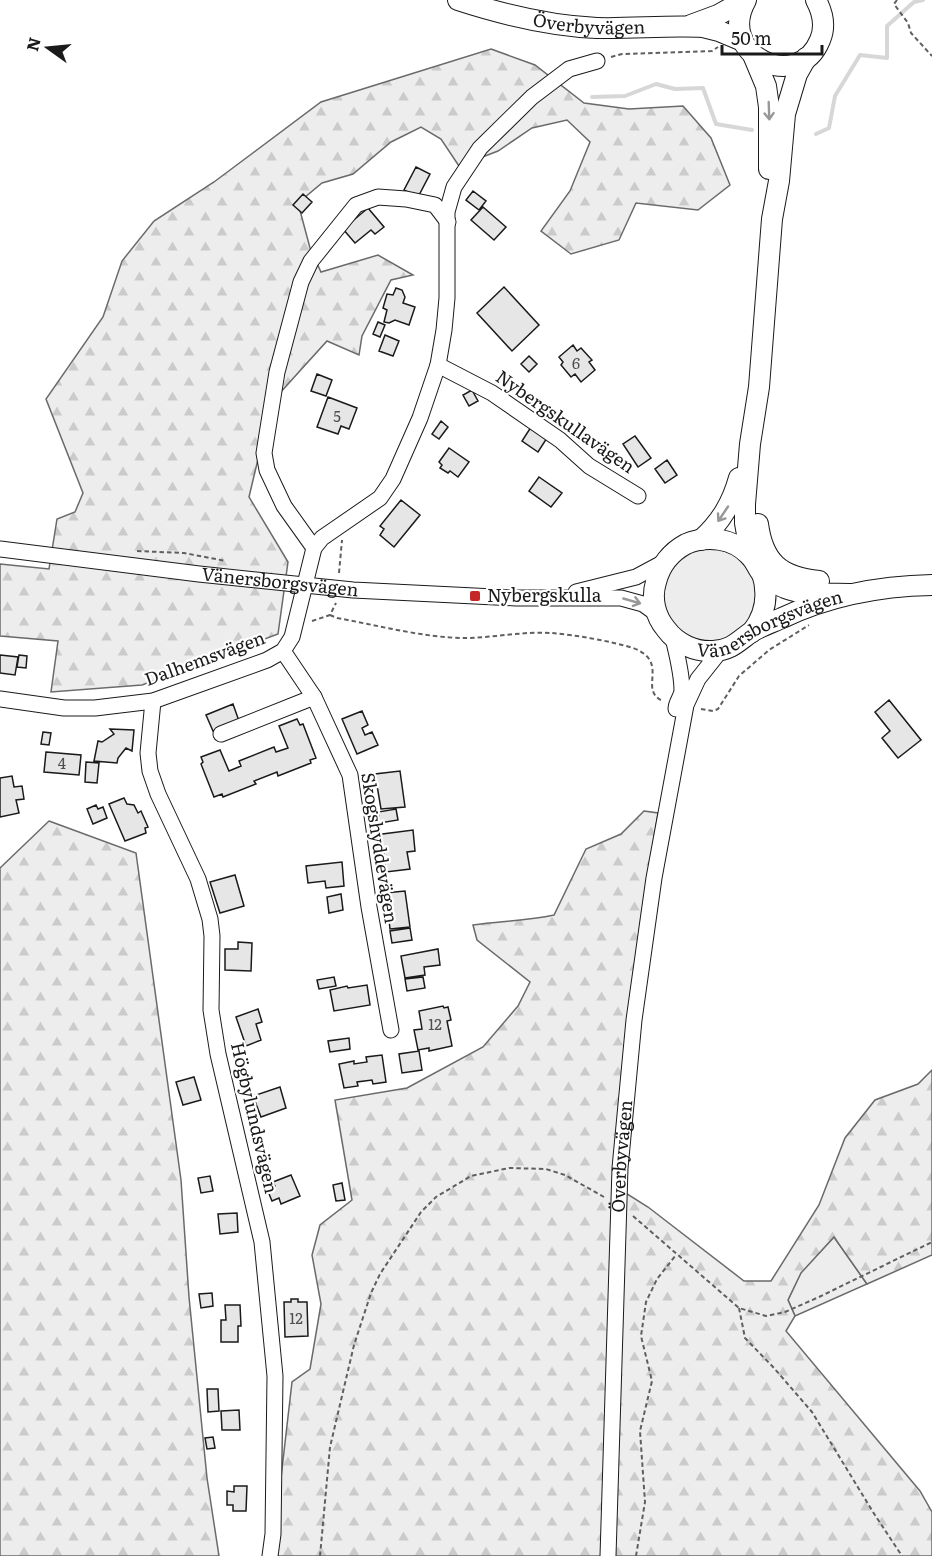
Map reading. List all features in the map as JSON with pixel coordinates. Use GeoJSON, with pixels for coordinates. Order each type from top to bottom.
{"type":"FeatureCollection","features":[{"type":"Feature","properties":{"kind":"main road","name":"Överbyvägen"},"geometry":{"type":"LineString","coordinates":[[458,0],[503,13],[594,28],[686,26],[719,31],[748,48],[764,62],[776,66],[795,64],[806,58]]}},
{"type":"Feature","properties":{"kind":"main road","name":"Överbyvägen"},"geometry":{"type":"LineString","coordinates":[[686,26],[710,18],[746,0]]}},
{"type":"Feature","properties":{"kind":"main road","name":"Överbyvägen"},"geometry":{"type":"LineString","coordinates":[[746,0],[739,22],[748,48],[766,86],[770,107],[768,180],[772,219]]}},
{"type":"Feature","properties":{"kind":"main road","name":"Överbyvägen"},"geometry":{"type":"LineString","coordinates":[[751,556],[745,523],[750,444],[759,387],[772,219],[779,181],[785,114],[796,74],[815,49],[824,25],[819,2]]}},
{"type":"Feature","properties":{"kind":"main road"},"geometry":{"type":"LineString","coordinates":[[759,387],[764,419],[756,513],[760,539],[767,556],[785,573],[795,577],[815,581],[874,583],[896,587]]}},
{"type":"Feature","properties":{"kind":"main road","name":"Överbyvägen"},"geometry":{"type":"LineString","coordinates":[[701,540],[722,517],[733,499],[750,444]]}},
{"type":"Feature","properties":{"kind":"main road","name":"Vänersborgsvägen"},"geometry":{"type":"LineString","coordinates":[[664,562],[682,547],[701,540],[726,541],[740,547],[751,556],[762,573],[785,588],[852,594]]}},
{"type":"Feature","properties":{"kind":"main road"},"geometry":{"type":"LineString","coordinates":[[657,614],[654,587],[664,562]]}},
{"type":"Feature","properties":{"kind":"main road"},"geometry":{"type":"LineString","coordinates":[[752,632],[759,623],[765,604],[766,593],[762,573]]}},
{"type":"Feature","properties":{"kind":"main road","name":"Vänersborgsvägen"},"geometry":{"type":"LineString","coordinates":[[657,614],[673,638],[696,649],[721,650],[736,645],[752,632],[783,617],[852,594],[896,587],[932,585]]}},
{"type":"Feature","properties":{"kind":"street"},"geometry":{"type":"LineString","coordinates":[[305,585],[314,548],[322,538],[380,498],[393,479],[420,418],[438,365],[447,298],[449,201],[454,187],[480,148],[532,97],[569,69],[597,61]]}},
{"type":"Feature","properties":{"kind":"street"},"geometry":{"type":"LineString","coordinates":[[314,548],[284,506],[267,470],[264,453],[277,372],[301,282],[311,261],[356,205],[378,197],[406,199],[435,205],[448,222]]}},
{"type":"Feature","properties":{"kind":"street","name":"Nybergskullavägen"},"geometry":{"type":"LineString","coordinates":[[438,365],[492,393],[560,440],[589,466],[638,496]]}},
{"type":"Feature","properties":{"kind":"street","name":"Vänersborgsvägen"},"geometry":{"type":"LineString","coordinates":[[0,549],[305,585],[406,594],[516,598],[621,598],[643,604],[657,614]]}},
{"type":"Feature","properties":{"kind":"street","name":"Vänersborgsvägen"},"geometry":{"type":"LineString","coordinates":[[562,597],[636,577],[664,562]]}},
{"type":"Feature","properties":{"kind":"street","name":"Dalhemsvägen"},"geometry":{"type":"LineString","coordinates":[[0,699],[64,708],[95,708],[153,701],[267,660],[283,651],[292,637],[305,585]]}},
{"type":"Feature","properties":{"kind":"street","name":"Överbyvägen"},"geometry":{"type":"LineString","coordinates":[[608,1556],[620,1168],[634,1020],[654,878],[675,760],[682,694],[680,669],[673,638]]}},
{"type":"Feature","properties":{"kind":"street","name":"Överbyvägen"},"geometry":{"type":"LineString","coordinates":[[681,704],[721,650]]}},
{"type":"Feature","properties":{"kind":"street","name":"Skogshyddevägen"},"geometry":{"type":"LineString","coordinates":[[283,651],[314,697],[350,775],[369,907],[392,1030]]}},
{"type":"Feature","properties":{"kind":"street"},"geometry":{"type":"LineString","coordinates":[[222,734],[314,697]]}},
{"type":"Feature","properties":{"kind":"street","name":"Högbylundsvägen"},"geometry":{"type":"LineString","coordinates":[[153,701],[148,753],[150,771],[158,794],[198,879],[210,919],[212,936],[211,1010],[218,1054],[248,1176],[263,1252],[275,1376],[273,1534],[270,1556]]}},
{"type":"Feature","properties":{"kind":"path"},"geometry":{"type":"LineString","coordinates":[[897,0],[894,4],[908,23],[911,33],[932,56]]}},
{"type":"Feature","properties":{"kind":"path"},"geometry":{"type":"LineString","coordinates":[[597,61],[622,54],[712,51],[718,46],[719,31]]}},
{"type":"Feature","properties":{"kind":"path"},"geometry":{"type":"LineString","coordinates":[[330,615],[444,637],[551,633],[633,648],[649,658],[654,668],[651,686],[657,699],[708,711],[718,709],[739,676],[769,650],[810,625]]}},
{"type":"Feature","properties":{"kind":"path"},"geometry":{"type":"LineString","coordinates":[[320,1556],[330,1447],[354,1345],[371,1293],[380,1274],[421,1212],[436,1197],[471,1176],[508,1168],[546,1169],[566,1175],[607,1198]]}},
{"type":"Feature","properties":{"kind":"path"},"geometry":{"type":"LineString","coordinates":[[632,1216],[739,1308],[766,1316],[785,1312],[932,1242]]}},
{"type":"Feature","properties":{"kind":"path"},"geometry":{"type":"LineString","coordinates":[[636,1556],[645,1503],[640,1431],[651,1381],[641,1336],[646,1302],[657,1279],[676,1255]]}},
{"type":"Feature","properties":{"kind":"path"},"geometry":{"type":"LineString","coordinates":[[739,1308],[746,1338],[812,1412],[902,1556]]}},
{"type":"Feature","properties":{"kind":"shaded area"},"geometry":{"type":"Polygon","coordinates":[[[708,547],[724,549],[739,556],[750,568],[757,582],[756,614],[735,638],[704,644],[676,631],[662,602],[662,586],[668,571],[679,559],[693,550],[708,547]]]}},
{"type":"Feature","properties":{"kind":"shaded area"},"geometry":{"type":"Polygon","coordinates":[[[834,1237],[867,1284],[795,1316],[788,1300],[801,1272],[834,1237]]]}},
{"type":"Feature","properties":{"kind":"green space"},"geometry":{"type":"Polygon","coordinates":[[[491,49],[535,65],[584,103],[629,109],[683,106],[711,138],[730,185],[698,210],[636,203],[619,240],[571,254],[541,231],[570,191],[590,142],[567,120],[532,128],[498,151],[459,166],[441,139],[421,127],[391,142],[353,174],[322,183],[298,203],[310,248],[321,272],[378,255],[413,275],[391,280],[362,336],[359,355],[327,341],[279,394],[259,455],[249,497],[288,562],[278,634],[142,685],[51,692],[58,641],[0,636],[0,564],[49,569],[57,519],[75,512],[83,493],[46,399],[103,317],[122,261],[154,221],[214,182],[321,102],[491,49]]]}},
{"type":"Feature","properties":{"kind":"green space"},"geometry":{"type":"Polygon","coordinates":[[[644,811],[658,813],[642,915],[613,1185],[648,1207],[744,1281],[771,1281],[819,1205],[845,1138],[875,1100],[918,1084],[932,1070],[932,1255],[867,1284],[834,1237],[801,1273],[788,1300],[795,1316],[786,1331],[920,1491],[932,1512],[932,1556],[272,1556],[292,1382],[310,1369],[321,1304],[312,1255],[320,1225],[352,1200],[335,1100],[407,1088],[483,1047],[518,1006],[530,982],[477,940],[473,925],[554,915],[586,849],[621,834],[644,811]]]}},
{"type":"Feature","properties":{"kind":"green space"},"geometry":{"type":"Polygon","coordinates":[[[49,821],[136,853],[181,1180],[189,1297],[207,1478],[219,1556],[0,1556],[0,868],[49,821]]]}},
{"type":"Feature","properties":{"kind":"building"},"geometry":{"type":"Polygon","coordinates":[[[416,167],[430,174],[418,197],[404,190],[416,167]]]}},
{"type":"Feature","properties":{"kind":"building"},"geometry":{"type":"Polygon","coordinates":[[[473,191],[486,201],[479,210],[466,200],[473,191]]]}},
{"type":"Feature","properties":{"kind":"building"},"geometry":{"type":"Polygon","coordinates":[[[303,194],[312,202],[302,213],[293,205],[303,194]]]}},
{"type":"Feature","properties":{"kind":"building"},"geometry":{"type":"Polygon","coordinates":[[[483,207],[506,227],[494,240],[471,220],[483,207]]]}},
{"type":"Feature","properties":{"kind":"building"},"geometry":{"type":"Polygon","coordinates":[[[368,208],[384,227],[375,234],[371,230],[355,243],[343,229],[368,208]]]}},
{"type":"Feature","properties":{"kind":"building"},"geometry":{"type":"Polygon","coordinates":[[[504,287],[539,325],[512,351],[477,313],[504,287]]]}},
{"type":"Feature","properties":{"kind":"building"},"geometry":{"type":"Polygon","coordinates":[[[396,288],[402,290],[405,297],[403,303],[415,307],[409,325],[395,320],[389,323],[384,322],[387,310],[383,308],[387,294],[393,295],[396,288]]]}},
{"type":"Feature","properties":{"kind":"building"},"geometry":{"type":"Polygon","coordinates":[[[378,322],[385,325],[380,337],[373,334],[378,322]]]}},
{"type":"Feature","properties":{"kind":"building"},"geometry":{"type":"Polygon","coordinates":[[[385,335],[399,341],[393,356],[379,351],[385,335]]]}},
{"type":"Feature","properties":{"kind":"building"},"geometry":{"type":"Polygon","coordinates":[[[573,345],[577,351],[581,348],[592,360],[589,362],[595,370],[581,382],[575,374],[571,377],[561,365],[563,362],[559,357],[573,345]]]}},
{"type":"Feature","properties":{"kind":"building"},"geometry":{"type":"Polygon","coordinates":[[[529,356],[537,364],[529,372],[521,364],[529,356]]]}},
{"type":"Feature","properties":{"kind":"building"},"geometry":{"type":"Polygon","coordinates":[[[317,374],[332,380],[326,396],[311,391],[317,374]]]}},
{"type":"Feature","properties":{"kind":"building"},"geometry":{"type":"Polygon","coordinates":[[[472,390],[478,401],[469,406],[463,395],[472,390]]]}},
{"type":"Feature","properties":{"kind":"building"},"geometry":{"type":"Polygon","coordinates":[[[328,397],[357,408],[349,429],[341,426],[338,434],[317,427],[328,397]]]}},
{"type":"Feature","properties":{"kind":"building"},"geometry":{"type":"Polygon","coordinates":[[[441,421],[448,427],[439,439],[432,434],[441,421]]]}},
{"type":"Feature","properties":{"kind":"building"},"geometry":{"type":"Polygon","coordinates":[[[531,427],[547,438],[538,452],[522,441],[531,427]]]}},
{"type":"Feature","properties":{"kind":"building"},"geometry":{"type":"Polygon","coordinates":[[[635,436],[651,458],[638,467],[623,444],[635,436]]]}},
{"type":"Feature","properties":{"kind":"building"},"geometry":{"type":"Polygon","coordinates":[[[449,448],[469,462],[458,477],[440,468],[442,465],[439,462],[449,448]]]}},
{"type":"Feature","properties":{"kind":"building"},"geometry":{"type":"Polygon","coordinates":[[[667,460],[677,475],[665,483],[655,469],[667,460]]]}},
{"type":"Feature","properties":{"kind":"building"},"geometry":{"type":"Polygon","coordinates":[[[539,477],[562,493],[551,507],[529,491],[539,477]]]}},
{"type":"Feature","properties":{"kind":"building"},"geometry":{"type":"Polygon","coordinates":[[[401,500],[420,515],[394,547],[380,535],[384,529],[380,526],[401,500]]]}},
{"type":"Feature","properties":{"kind":"building"},"geometry":{"type":"Polygon","coordinates":[[[0,655],[18,657],[15,675],[0,673],[0,655]]]}},
{"type":"Feature","properties":{"kind":"building"},"geometry":{"type":"Polygon","coordinates":[[[19,655],[27,656],[26,668],[17,667],[19,655]]]}},
{"type":"Feature","properties":{"kind":"building"},"geometry":{"type":"Polygon","coordinates":[[[889,700],[921,740],[898,758],[882,738],[890,731],[875,712],[889,700]]]}},
{"type":"Feature","properties":{"kind":"building"},"geometry":{"type":"Polygon","coordinates":[[[233,704],[239,721],[213,731],[206,715],[233,704]]]}},
{"type":"Feature","properties":{"kind":"building"},"geometry":{"type":"Polygon","coordinates":[[[362,711],[368,725],[362,728],[365,735],[372,732],[378,745],[357,754],[342,719],[362,711]]]}},
{"type":"Feature","properties":{"kind":"building"},"geometry":{"type":"Polygon","coordinates":[[[297,719],[300,725],[303,724],[316,758],[310,760],[311,763],[278,776],[277,772],[254,781],[256,784],[223,797],[222,794],[214,797],[201,764],[203,762],[201,757],[220,750],[229,771],[241,766],[239,761],[274,747],[276,752],[288,748],[279,726],[297,719]]]}},
{"type":"Feature","properties":{"kind":"building"},"geometry":{"type":"Polygon","coordinates":[[[110,729],[134,730],[132,751],[126,748],[117,763],[94,761],[98,741],[102,742],[114,734],[110,729]]]}},
{"type":"Feature","properties":{"kind":"building"},"geometry":{"type":"Polygon","coordinates":[[[43,732],[51,733],[49,745],[41,744],[43,732]]]}},
{"type":"Feature","properties":{"kind":"building"},"geometry":{"type":"Polygon","coordinates":[[[46,752],[81,755],[79,775],[44,772],[46,752]]]}},
{"type":"Feature","properties":{"kind":"building"},"geometry":{"type":"Polygon","coordinates":[[[86,762],[99,763],[97,783],[85,782],[86,762]]]}},
{"type":"Feature","properties":{"kind":"building"},"geometry":{"type":"Polygon","coordinates":[[[400,771],[405,807],[381,809],[375,774],[400,771]]]}},
{"type":"Feature","properties":{"kind":"building"},"geometry":{"type":"Polygon","coordinates":[[[12,776],[14,787],[22,786],[24,799],[16,800],[19,813],[0,817],[0,778],[12,776]]]}},
{"type":"Feature","properties":{"kind":"building"},"geometry":{"type":"Polygon","coordinates":[[[124,798],[127,804],[134,805],[138,813],[141,811],[148,827],[145,828],[146,833],[125,841],[109,804],[124,798]]]}},
{"type":"Feature","properties":{"kind":"building"},"geometry":{"type":"Polygon","coordinates":[[[96,805],[98,809],[103,807],[107,818],[93,824],[87,809],[96,805]]]}},
{"type":"Feature","properties":{"kind":"building"},"geometry":{"type":"Polygon","coordinates":[[[396,809],[398,820],[380,823],[378,812],[396,809]]]}},
{"type":"Feature","properties":{"kind":"building"},"geometry":{"type":"Polygon","coordinates":[[[413,830],[415,851],[407,852],[410,869],[386,872],[384,854],[377,855],[375,835],[413,830]]]}},
{"type":"Feature","properties":{"kind":"building"},"geometry":{"type":"Polygon","coordinates":[[[342,862],[344,886],[326,888],[325,881],[308,883],[306,866],[342,862]]]}},
{"type":"Feature","properties":{"kind":"building"},"geometry":{"type":"Polygon","coordinates":[[[235,875],[244,906],[220,913],[210,882],[235,875]]]}},
{"type":"Feature","properties":{"kind":"building"},"geometry":{"type":"Polygon","coordinates":[[[405,891],[410,927],[390,929],[388,911],[385,911],[384,903],[387,903],[385,893],[405,891]]]}},
{"type":"Feature","properties":{"kind":"building"},"geometry":{"type":"Polygon","coordinates":[[[341,894],[343,910],[329,913],[327,897],[341,894]]]}},
{"type":"Feature","properties":{"kind":"building"},"geometry":{"type":"Polygon","coordinates":[[[410,928],[412,940],[392,943],[390,931],[410,928]]]}},
{"type":"Feature","properties":{"kind":"building"},"geometry":{"type":"Polygon","coordinates":[[[238,942],[252,943],[251,971],[225,970],[225,949],[238,949],[238,942]]]}},
{"type":"Feature","properties":{"kind":"building"},"geometry":{"type":"Polygon","coordinates":[[[438,949],[440,965],[424,967],[425,975],[405,978],[401,956],[438,949]]]}},
{"type":"Feature","properties":{"kind":"building"},"geometry":{"type":"Polygon","coordinates":[[[334,977],[336,986],[319,989],[317,980],[334,977]]]}},
{"type":"Feature","properties":{"kind":"building"},"geometry":{"type":"Polygon","coordinates":[[[423,977],[425,988],[407,991],[405,979],[423,977]]]}},
{"type":"Feature","properties":{"kind":"building"},"geometry":{"type":"Polygon","coordinates":[[[367,985],[370,1005],[334,1011],[330,990],[367,985]]]}},
{"type":"Feature","properties":{"kind":"building"},"geometry":{"type":"Polygon","coordinates":[[[448,1007],[451,1020],[447,1021],[452,1046],[429,1051],[429,1048],[418,1050],[414,1030],[422,1029],[419,1011],[448,1007]]]}},
{"type":"Feature","properties":{"kind":"building"},"geometry":{"type":"Polygon","coordinates":[[[258,1009],[262,1022],[256,1024],[261,1040],[246,1046],[236,1017],[258,1009]]]}},
{"type":"Feature","properties":{"kind":"building"},"geometry":{"type":"Polygon","coordinates":[[[349,1038],[350,1049],[330,1052],[328,1041],[349,1038]]]}},
{"type":"Feature","properties":{"kind":"building"},"geometry":{"type":"Polygon","coordinates":[[[419,1051],[422,1070],[402,1073],[399,1054],[419,1051]]]}},
{"type":"Feature","properties":{"kind":"building"},"geometry":{"type":"Polygon","coordinates":[[[382,1055],[386,1082],[373,1084],[372,1080],[357,1082],[358,1086],[344,1088],[339,1064],[354,1061],[354,1064],[367,1062],[366,1057],[382,1055]]]}},
{"type":"Feature","properties":{"kind":"building"},"geometry":{"type":"Polygon","coordinates":[[[194,1077],[201,1100],[183,1105],[176,1082],[194,1077]]]}},
{"type":"Feature","properties":{"kind":"building"},"geometry":{"type":"Polygon","coordinates":[[[280,1087],[286,1108],[261,1117],[253,1096],[280,1087]]]}},
{"type":"Feature","properties":{"kind":"building"},"geometry":{"type":"Polygon","coordinates":[[[291,1175],[300,1196],[281,1204],[279,1198],[272,1201],[267,1189],[275,1186],[273,1182],[291,1175]]]}},
{"type":"Feature","properties":{"kind":"building"},"geometry":{"type":"Polygon","coordinates":[[[210,1176],[213,1191],[201,1193],[198,1178],[210,1176]]]}},
{"type":"Feature","properties":{"kind":"building"},"geometry":{"type":"Polygon","coordinates":[[[342,1183],[345,1200],[336,1201],[333,1185],[342,1183]]]}},
{"type":"Feature","properties":{"kind":"building"},"geometry":{"type":"Polygon","coordinates":[[[237,1213],[238,1232],[220,1234],[218,1214],[237,1213]]]}},
{"type":"Feature","properties":{"kind":"building"},"geometry":{"type":"Polygon","coordinates":[[[212,1293],[213,1306],[201,1308],[199,1294],[212,1293]]]}},
{"type":"Feature","properties":{"kind":"building"},"geometry":{"type":"Polygon","coordinates":[[[291,1299],[307,1302],[308,1336],[285,1337],[284,1302],[291,1302],[291,1299]]]}},
{"type":"Feature","properties":{"kind":"building"},"geometry":{"type":"Polygon","coordinates":[[[225,1305],[240,1305],[241,1326],[238,1326],[238,1342],[221,1342],[221,1320],[226,1320],[225,1305]]]}},
{"type":"Feature","properties":{"kind":"building"},"geometry":{"type":"Polygon","coordinates":[[[207,1389],[218,1389],[219,1411],[208,1412],[207,1389]]]}},
{"type":"Feature","properties":{"kind":"building"},"geometry":{"type":"Polygon","coordinates":[[[239,1410],[240,1430],[222,1430],[221,1411],[239,1410]]]}},
{"type":"Feature","properties":{"kind":"building"},"geometry":{"type":"Polygon","coordinates":[[[213,1437],[215,1448],[207,1449],[205,1438],[213,1437]]]}},
{"type":"Feature","properties":{"kind":"building"},"geometry":{"type":"Polygon","coordinates":[[[234,1486],[247,1486],[246,1511],[233,1511],[233,1505],[227,1505],[227,1491],[234,1492],[234,1486]]]}},
{"type":"Feature","properties":{"kind":"waterway"},"geometry":{"type":"LineString","coordinates":[[816,134],[829,128],[835,96],[860,55],[887,58],[887,26],[914,2],[923,0]]}},
{"type":"Feature","properties":{"kind":"waterway"},"geometry":{"type":"LineString","coordinates":[[592,97],[625,96],[656,84],[675,89],[703,88],[716,124],[752,130]]}},
{"type":"Feature","properties":{"kind":"place","name":"Nybergskulla"},"geometry":{"type":"Point","coordinates":[475,596]}}]}
